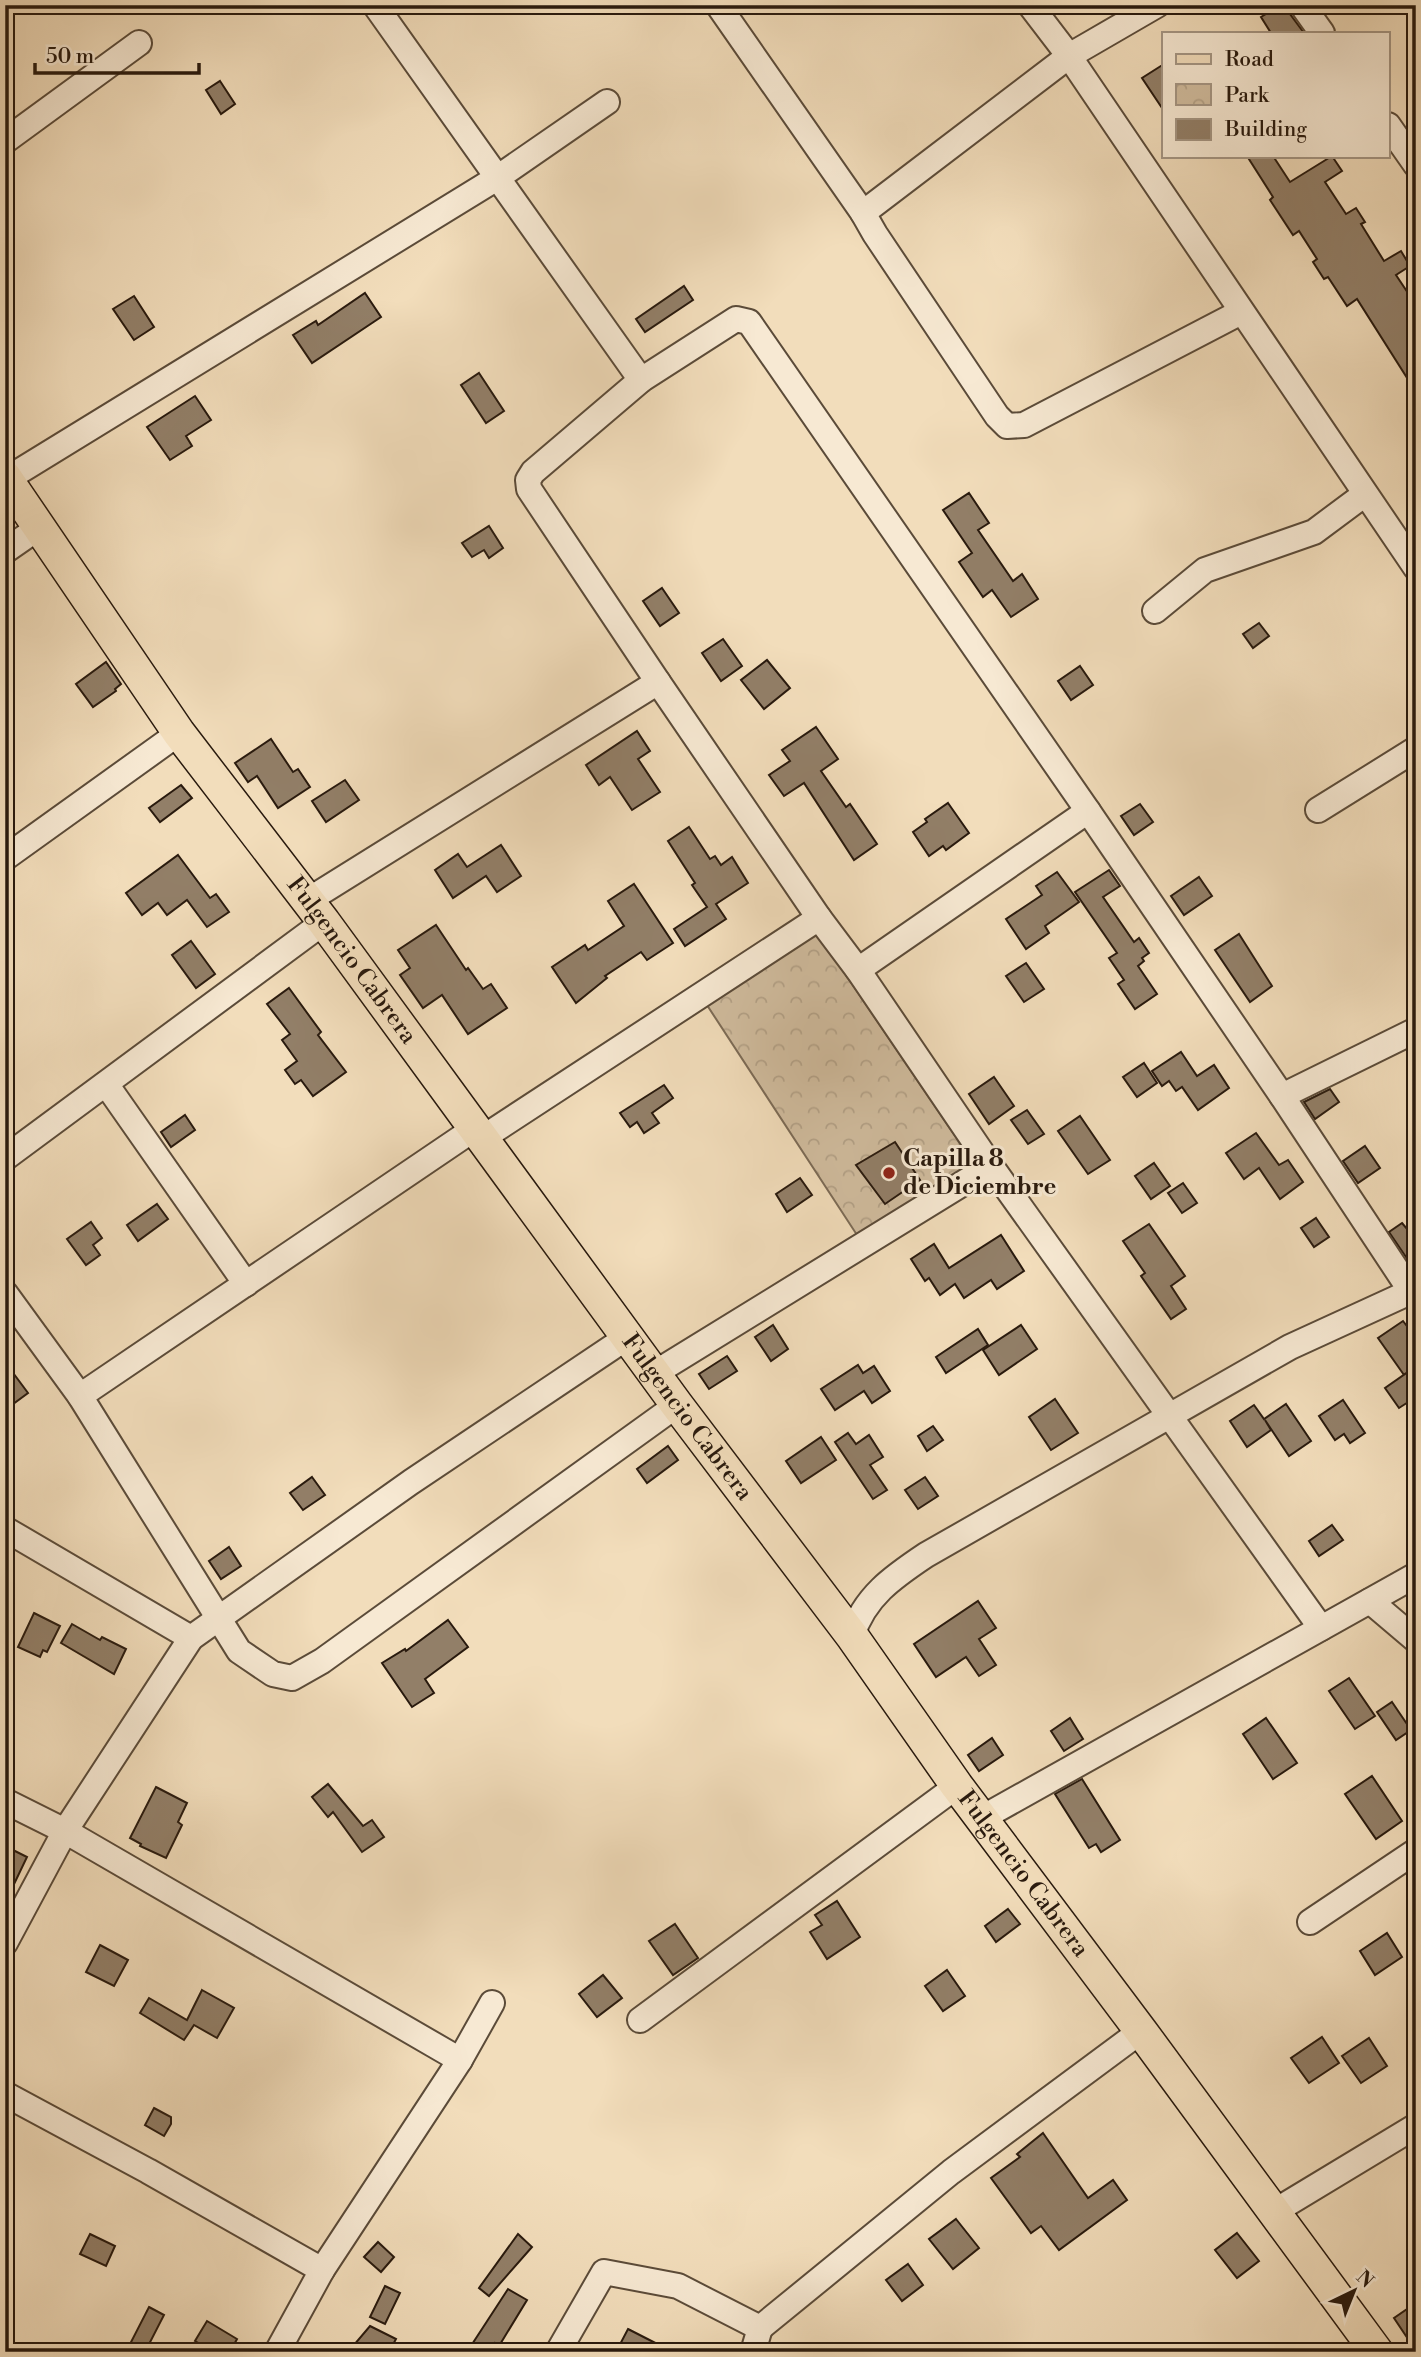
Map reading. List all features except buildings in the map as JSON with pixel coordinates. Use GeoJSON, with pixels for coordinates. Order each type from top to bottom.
{"type":"FeatureCollection","features":[{"type":"Feature","properties":{"kind":"main road","name":"Fulgencio Cabrera"},"geometry":{"type":"LineString","coordinates":[[6,478],[179,733],[315,912],[629,1336],[677,1405],[852,1636],[957,1786],[1377,2352]]}},
{"type":"Feature","properties":{"kind":"street"},"geometry":{"type":"LineString","coordinates":[[375,5],[641,380]]}},
{"type":"Feature","properties":{"kind":"street"},"geometry":{"type":"LineString","coordinates":[[718,5],[863,213],[997,416],[1007,426],[1024,425],[1241,312]]}},
{"type":"Feature","properties":{"kind":"street"},"geometry":{"type":"LineString","coordinates":[[1030,5],[1069,56],[1416,568]]}},
{"type":"Feature","properties":{"kind":"street"},"geometry":{"type":"LineString","coordinates":[[863,213],[1069,56],[1157,5]]}},
{"type":"Feature","properties":{"kind":"street"},"geometry":{"type":"LineString","coordinates":[[1302,5],[1321,32]]}},
{"type":"Feature","properties":{"kind":"street"},"geometry":{"type":"LineString","coordinates":[[5,141],[139,43]]}},
{"type":"Feature","properties":{"kind":"street"},"geometry":{"type":"LineString","coordinates":[[6,478],[497,178],[607,102]]}},
{"type":"Feature","properties":{"kind":"street"},"geometry":{"type":"LineString","coordinates":[[1390,128],[1416,165]]}},
{"type":"Feature","properties":{"kind":"street"},"geometry":{"type":"LineString","coordinates":[[852,1636],[865,1605],[888,1580],[993,1515],[1170,1416],[1290,1347],[1413,1296],[1282,1096],[1088,811],[749,322],[736,319],[641,380],[533,472],[528,485],[657,682],[819,918],[859,970],[991,1166],[1170,1416],[1321,1628]]}},
{"type":"Feature","properties":{"kind":"street"},"geometry":{"type":"LineString","coordinates":[[1155,611],[1205,570],[1314,532],[1365,494]]}},
{"type":"Feature","properties":{"kind":"street"},"geometry":{"type":"LineString","coordinates":[[5,551],[41,526]]}},
{"type":"Feature","properties":{"kind":"street"},"geometry":{"type":"LineString","coordinates":[[5,1158],[106,1084],[315,912],[657,682]]}},
{"type":"Feature","properties":{"kind":"street"},"geometry":{"type":"LineString","coordinates":[[5,858],[179,733]]}},
{"type":"Feature","properties":{"kind":"street"},"geometry":{"type":"LineString","coordinates":[[1318,810],[1416,749]]}},
{"type":"Feature","properties":{"kind":"street"},"geometry":{"type":"LineString","coordinates":[[859,970],[1088,811]]}},
{"type":"Feature","properties":{"kind":"street"},"geometry":{"type":"LineString","coordinates":[[80,1396],[246,1284],[819,918]]}},
{"type":"Feature","properties":{"kind":"street"},"geometry":{"type":"LineString","coordinates":[[1282,1096],[1416,1030]]}},
{"type":"Feature","properties":{"kind":"street"},"geometry":{"type":"LineString","coordinates":[[106,1084],[246,1284]]}},
{"type":"Feature","properties":{"kind":"street"},"geometry":{"type":"LineString","coordinates":[[655,1373],[991,1166]]}},
{"type":"Feature","properties":{"kind":"street"},"geometry":{"type":"LineString","coordinates":[[5,1293],[80,1396],[239,1651],[273,1674],[292,1678],[304,1673],[677,1405]]}},
{"type":"Feature","properties":{"kind":"street"},"geometry":{"type":"LineString","coordinates":[[5,1943],[65,1831],[191,1638],[411,1482],[629,1336]]}},
{"type":"Feature","properties":{"kind":"street"},"geometry":{"type":"LineString","coordinates":[[5,1530],[191,1638]]}},
{"type":"Feature","properties":{"kind":"street"},"geometry":{"type":"LineString","coordinates":[[982,1818],[1416,1576]]}},
{"type":"Feature","properties":{"kind":"street"},"geometry":{"type":"LineString","coordinates":[[1370,1601],[1416,1640]]}},
{"type":"Feature","properties":{"kind":"street"},"geometry":{"type":"LineString","coordinates":[[640,2020],[957,1786]]}},
{"type":"Feature","properties":{"kind":"street"},"geometry":{"type":"LineString","coordinates":[[5,1801],[65,1831],[460,2060]]}},
{"type":"Feature","properties":{"kind":"street"},"geometry":{"type":"LineString","coordinates":[[1310,1922],[1416,1851]]}},
{"type":"Feature","properties":{"kind":"street"},"geometry":{"type":"LineString","coordinates":[[277,2352],[322,2270],[460,2060],[492,2003]]}},
{"type":"Feature","properties":{"kind":"street"},"geometry":{"type":"LineString","coordinates":[[558,2352],[604,2272],[678,2286],[756,2340],[951,2172],[1141,2031]]}},
{"type":"Feature","properties":{"kind":"street"},"geometry":{"type":"LineString","coordinates":[[5,2094],[322,2270]]}},
{"type":"Feature","properties":{"kind":"street"},"geometry":{"type":"LineString","coordinates":[[1272,2213],[1416,2126]]}},
{"type":"Feature","properties":{"kind":"green space"},"geometry":{"type":"Polygon","coordinates":[[[816,931],[974,1164],[857,1235],[705,1002],[816,931]]]}},
{"type":"Feature","properties":{"kind":"place","name":"Capilla 8 de Diciembre"},"geometry":{"type":"Point","coordinates":[889,1173]}}]}
